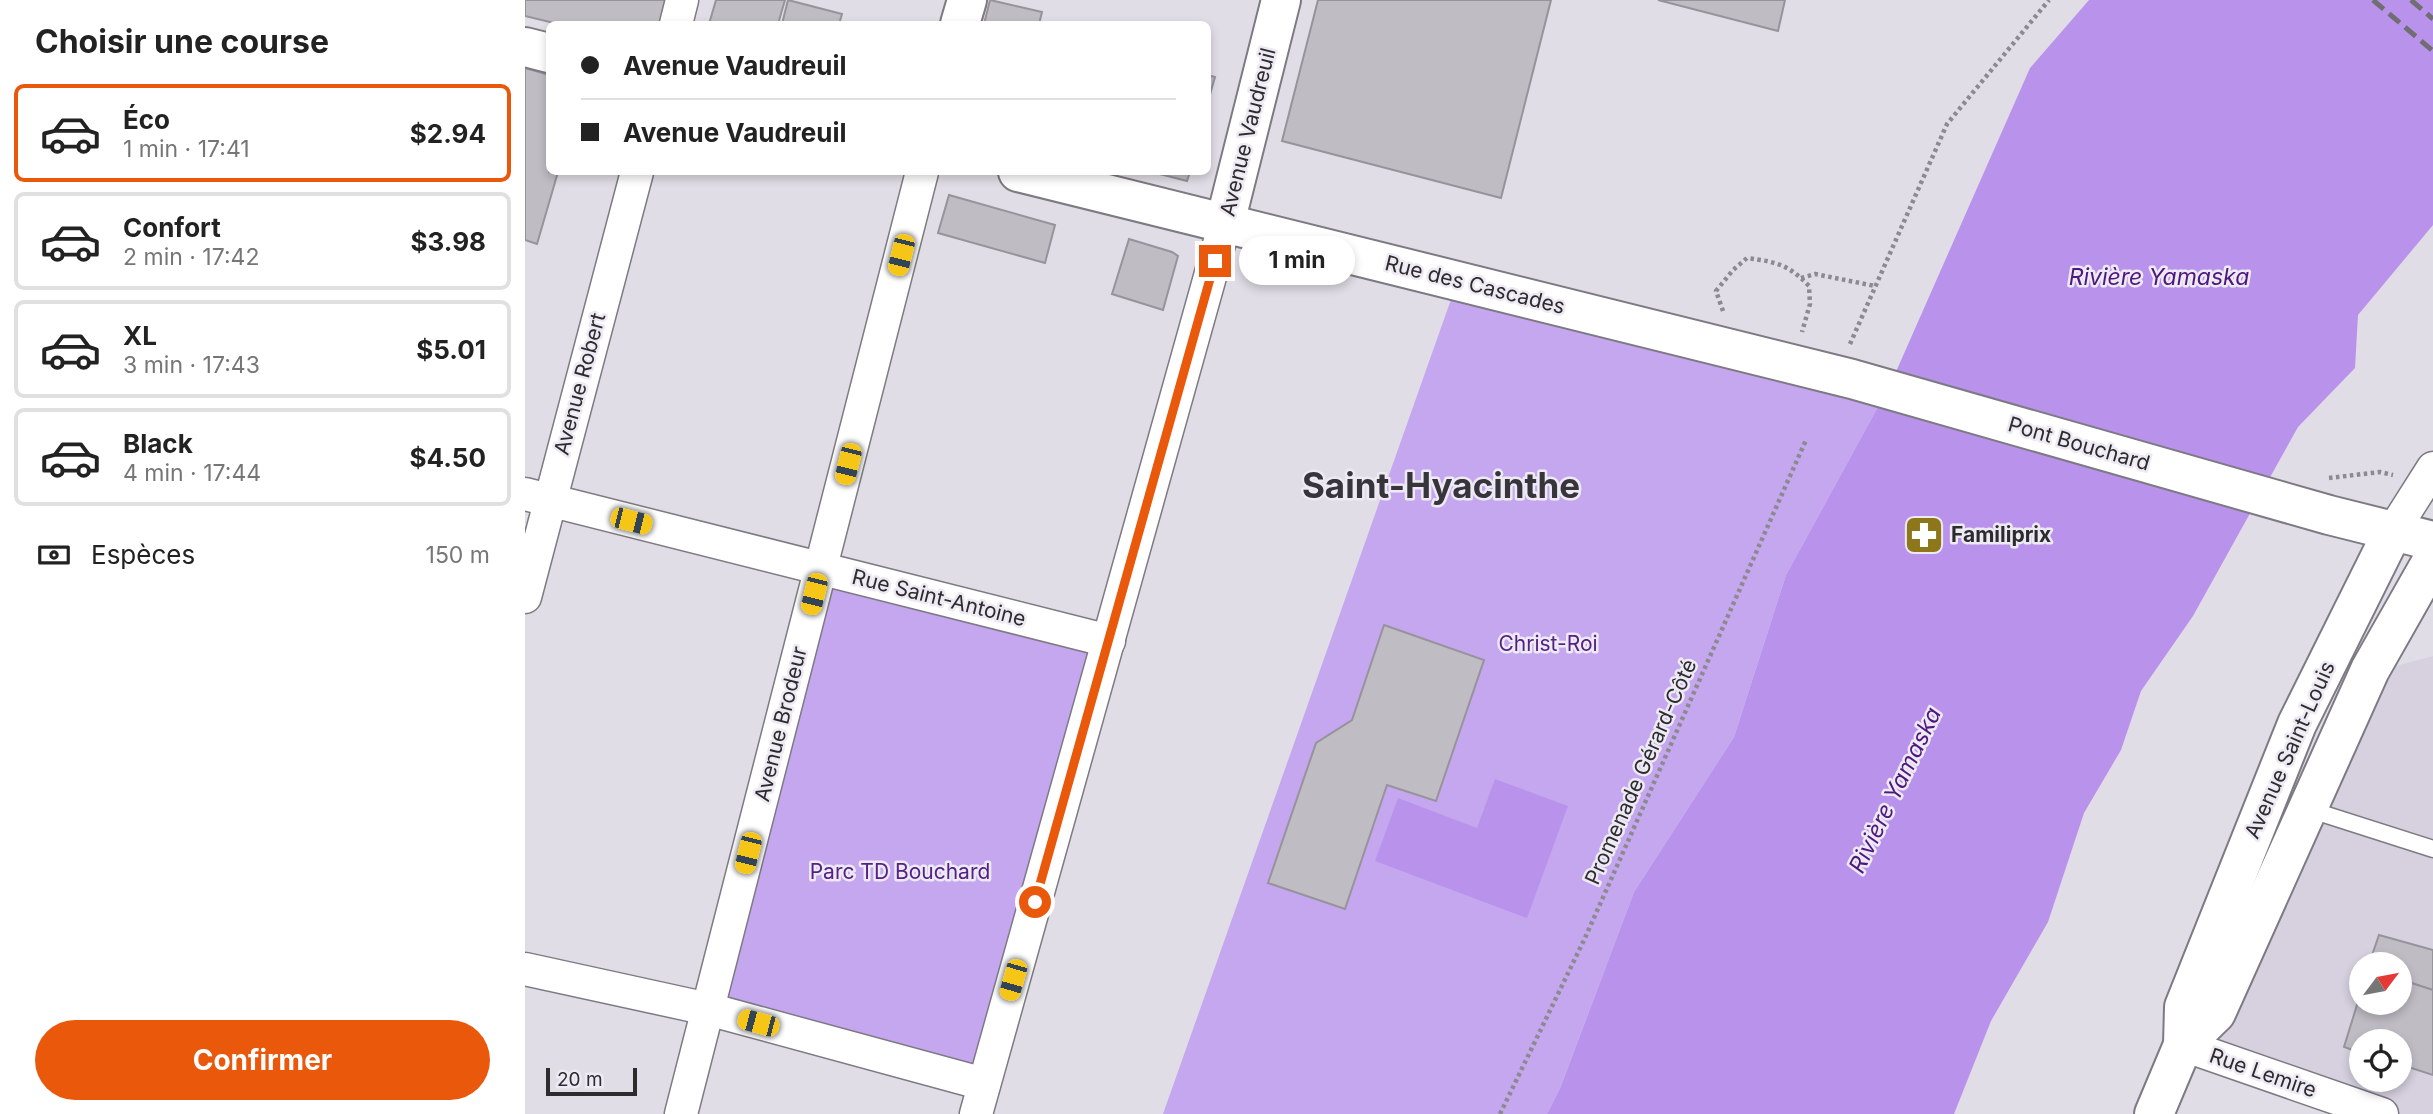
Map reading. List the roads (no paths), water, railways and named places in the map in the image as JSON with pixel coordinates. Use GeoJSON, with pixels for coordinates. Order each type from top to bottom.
{"type":"FeatureCollection","features":[{"type":"Feature","properties":{"kind":"main road"},"geometry":{"type":"LineString","coordinates":[[961,21],[967,0]]}},
{"type":"Feature","properties":{"kind":"main road","name":"Avenue Vaudreuil"},"geometry":{"type":"LineString","coordinates":[[1225,223],[1282,0]]}},
{"type":"Feature","properties":{"kind":"main road"},"geometry":{"type":"LineString","coordinates":[[525,47],[546,52]]}},
{"type":"Feature","properties":{"kind":"main road","name":"Rue des Cascades"},"geometry":{"type":"LineString","coordinates":[[1030,175],[1225,223],[1850,362]]}},
{"type":"Feature","properties":{"kind":"main road","name":"Pont Bouchard"},"geometry":{"type":"LineString","coordinates":[[1850,362],[2317,494],[2393,531],[2433,541]]}},
{"type":"Feature","properties":{"kind":"main road","name":"Avenue Saint-Louis"},"geometry":{"type":"LineString","coordinates":[[2154,1114],[2183,1045],[2184,1007],[2297,724],[2393,531]]}},
{"type":"Feature","properties":{"kind":"main road","name":"Avenue Saint-Louis"},"geometry":{"type":"LineString","coordinates":[[2183,1045],[2217,1013],[2370,670],[2433,559]]}},
{"type":"Feature","properties":{"kind":"main road"},"geometry":{"type":"LineString","coordinates":[[2370,670],[2433,617]]}},
{"type":"Feature","properties":{"kind":"street"},"geometry":{"type":"LineString","coordinates":[[677,21],[682,0]]}},
{"type":"Feature","properties":{"kind":"street","name":"Avenue Robert"},"geometry":{"type":"LineString","coordinates":[[525,597],[537,497],[636,175]]}},
{"type":"Feature","properties":{"kind":"street","name":"Avenue Brodeur"},"geometry":{"type":"LineString","coordinates":[[681,1114],[921,175]]}},
{"type":"Feature","properties":{"kind":"street","name":"Avenue Vaudreuil"},"geometry":{"type":"LineString","coordinates":[[976,1114],[1225,223]]}},
{"type":"Feature","properties":{"kind":"street","name":"Avenue Saint-Louis"},"geometry":{"type":"LineString","coordinates":[[2393,531],[2428,476]]}},
{"type":"Feature","properties":{"kind":"street","name":"Rue Saint-Antoine"},"geometry":{"type":"LineString","coordinates":[[537,497],[1109,641]]}},
{"type":"Feature","properties":{"kind":"street"},"geometry":{"type":"LineString","coordinates":[[525,969],[708,1009],[984,1084]]}},
{"type":"Feature","properties":{"kind":"street","name":"Rue Lemire"},"geometry":{"type":"LineString","coordinates":[[2183,1045],[2382,1114]]}},
{"type":"Feature","properties":{"kind":"lane"},"geometry":{"type":"LineString","coordinates":[[2308,809],[2433,849]]}},
{"type":"Feature","properties":{"kind":"water","name":"Rivière Yamaska"},"geometry":{"type":"Polygon","coordinates":[[[2089,0],[2433,0],[2433,225],[2358,315],[2355,368],[2298,427],[2193,616],[2141,691],[2121,750],[2084,813],[2048,922],[1991,1021],[1954,1114],[1547,1114],[1561,1086],[1634,892],[1734,737],[1786,575],[1891,383],[2030,68],[2089,0]]]}},
{"type":"Feature","properties":{"kind":"water"},"geometry":{"type":"Polygon","coordinates":[[[1495,779],[1568,806],[1527,918],[1375,861],[1398,798],[1477,828],[1495,779]]]}},
{"type":"Feature","properties":{"kind":"railway"},"geometry":{"type":"LineString","coordinates":[[2373,0],[2433,51]]}},
{"type":"Feature","properties":{"kind":"railway"},"geometry":{"type":"LineString","coordinates":[[2411,0],[2433,19]]}},
{"type":"Feature","properties":{"kind":"place","name":"Familiprix"},"geometry":{"type":"Point","coordinates":[1924,535]}},
{"type":"Feature","properties":{"kind":"district","name":"Saint-Hyacinthe"},"geometry":{"type":"Point","coordinates":[1441,486]}},
{"type":"Feature","properties":{"kind":"park label","name":"Christ-Roi"},"geometry":{"type":"Point","coordinates":[1548,644]}},
{"type":"Feature","properties":{"kind":"park label","name":"Parc TD Bouchard"},"geometry":{"type":"Point","coordinates":[900,872]}}]}
